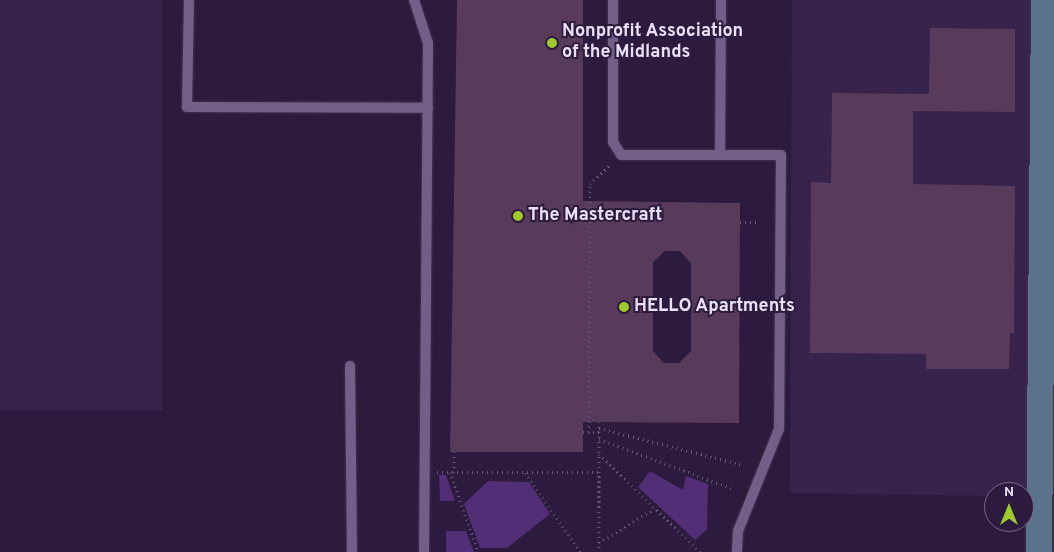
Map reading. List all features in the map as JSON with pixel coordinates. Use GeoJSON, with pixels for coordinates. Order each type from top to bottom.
{"type":"FeatureCollection","features":[{"type":"Feature","properties":{"kind":"street"},"geometry":{"type":"LineString","coordinates":[[1039,552],[1046,508],[1048,125],[1044,0]]}},
{"type":"Feature","properties":{"kind":"lane"},"geometry":{"type":"LineString","coordinates":[[189,0],[187,108],[428,108]]}},
{"type":"Feature","properties":{"kind":"lane"},"geometry":{"type":"LineString","coordinates":[[414,0],[428,43],[424,552]]}},
{"type":"Feature","properties":{"kind":"lane"},"geometry":{"type":"LineString","coordinates":[[613,0],[613,142],[621,155],[781,155],[779,429],[748,504],[737,552]]}},
{"type":"Feature","properties":{"kind":"lane"},"geometry":{"type":"LineString","coordinates":[[720,155],[721,0]]}},
{"type":"Feature","properties":{"kind":"lane"},"geometry":{"type":"LineString","coordinates":[[350,366],[352,552]]}},
{"type":"Feature","properties":{"kind":"path"},"geometry":{"type":"LineString","coordinates":[[589,432],[590,184],[621,155]]}},
{"type":"Feature","properties":{"kind":"path"},"geometry":{"type":"LineString","coordinates":[[740,222],[760,222]]}},
{"type":"Feature","properties":{"kind":"path"},"geometry":{"type":"LineString","coordinates":[[599,422],[599,552]]}},
{"type":"Feature","properties":{"kind":"path"},"geometry":{"type":"LineString","coordinates":[[584,432],[599,430],[743,466]]}},
{"type":"Feature","properties":{"kind":"path"},"geometry":{"type":"LineString","coordinates":[[599,439],[731,488]]}},
{"type":"Feature","properties":{"kind":"path"},"geometry":{"type":"LineString","coordinates":[[454,452],[452,472],[478,552]]}},
{"type":"Feature","properties":{"kind":"path"},"geometry":{"type":"LineString","coordinates":[[599,454],[700,552]]}},
{"type":"Feature","properties":{"kind":"path"},"geometry":{"type":"LineString","coordinates":[[436,472],[599,472]]}},
{"type":"Feature","properties":{"kind":"path"},"geometry":{"type":"LineString","coordinates":[[525,472],[581,552]]}},
{"type":"Feature","properties":{"kind":"path"},"geometry":{"type":"LineString","coordinates":[[599,544],[654,509]]}},
{"type":"Feature","properties":{"kind":"shaded area"},"geometry":{"type":"Polygon","coordinates":[[[0,0],[162,0],[162,410],[0,410],[0,0]]]}},
{"type":"Feature","properties":{"kind":"shaded area"},"geometry":{"type":"Polygon","coordinates":[[[792,0],[1054,0],[1054,552],[1039,552],[1039,497],[1034,497],[1034,482],[984,482],[984,496],[790,493],[792,0]]]}},
{"type":"Feature","properties":{"kind":"shaded area"},"geometry":{"type":"Polygon","coordinates":[[[650,471],[683,490],[686,476],[708,484],[707,529],[695,540],[638,487],[650,471]]]}},
{"type":"Feature","properties":{"kind":"shaded area"},"geometry":{"type":"Polygon","coordinates":[[[439,475],[446,475],[455,501],[440,501],[439,475]]]}},
{"type":"Feature","properties":{"kind":"shaded area"},"geometry":{"type":"Polygon","coordinates":[[[488,481],[529,482],[550,514],[507,548],[480,548],[464,504],[488,481]]]}},
{"type":"Feature","properties":{"kind":"shaded area"},"geometry":{"type":"Polygon","coordinates":[[[446,531],[466,531],[474,552],[446,552],[446,531]]]}},
{"type":"Feature","properties":{"kind":"building","name":"The Mastercraft"},"geometry":{"type":"Polygon","coordinates":[[[457,0],[583,0],[583,201],[740,203],[739,423],[583,422],[583,452],[450,452],[457,0]],[[665,251],[653,262],[653,351],[664,363],[679,363],[691,351],[691,263],[680,251],[665,251]]]}},
{"type":"Feature","properties":{"kind":"building"},"geometry":{"type":"Polygon","coordinates":[[[930,28],[1015,29],[1015,112],[913,111],[913,184],[1015,186],[1014,333],[1010,333],[1009,369],[926,369],[926,354],[810,353],[811,182],[831,183],[832,93],[929,94],[930,28]]]}},
{"type":"Feature","properties":{"kind":"place","name":"Nonprofit Association of the Midlands"},"geometry":{"type":"Point","coordinates":[552,43]}},
{"type":"Feature","properties":{"kind":"place","name":"The Mastercraft"},"geometry":{"type":"Point","coordinates":[518,216]}},
{"type":"Feature","properties":{"kind":"place","name":"HELLO Apartments"},"geometry":{"type":"Point","coordinates":[624,307]}}]}
